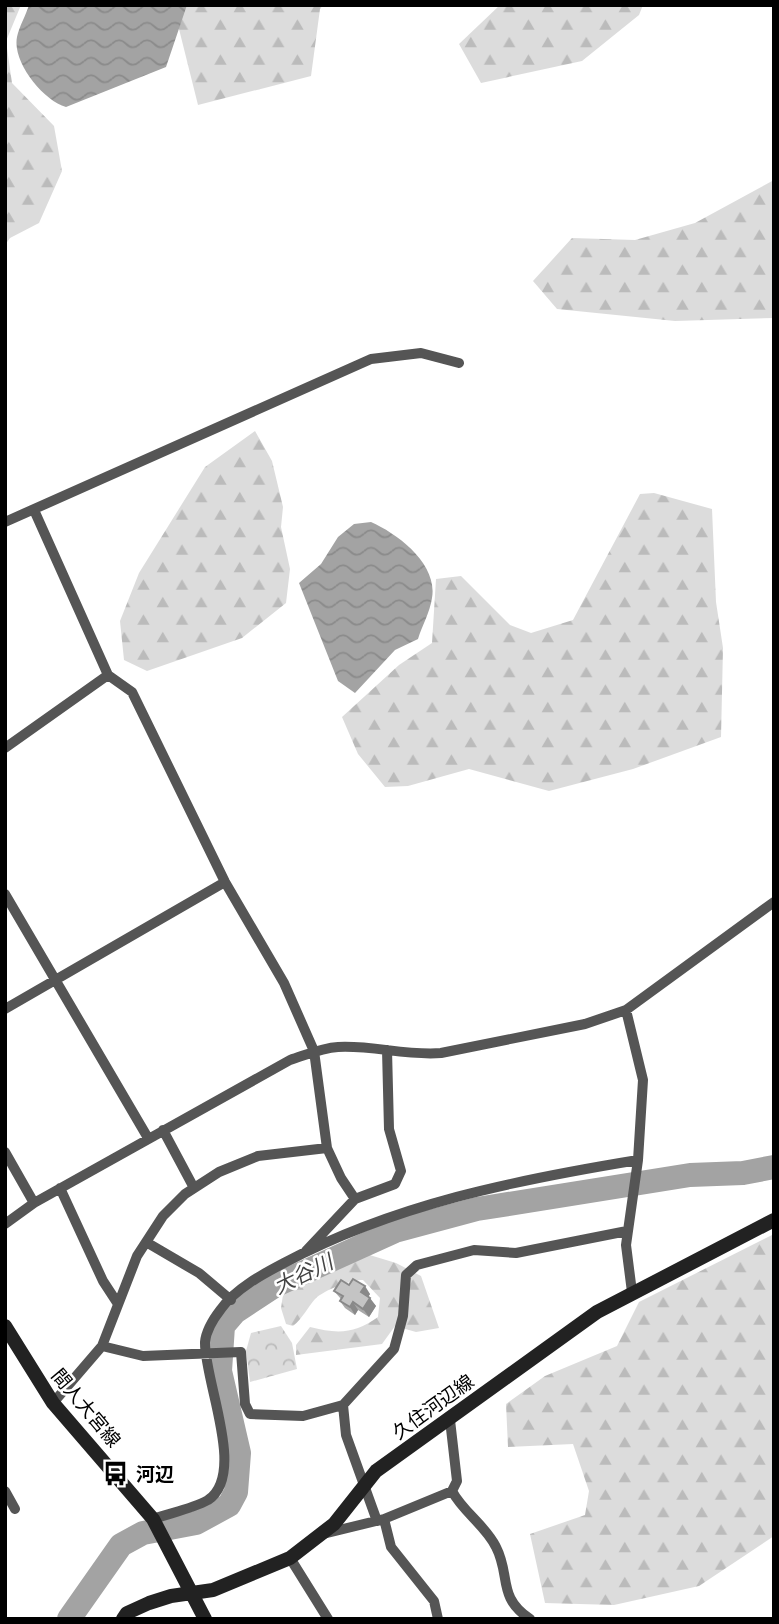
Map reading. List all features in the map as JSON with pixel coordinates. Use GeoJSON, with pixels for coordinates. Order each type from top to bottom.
{"type":"FeatureCollection","features":[{"type":"Feature","properties":{"kind":"main road","name":"久住河辺線"},"geometry":{"type":"LineString","coordinates":[[123,1619],[127,1613],[149,1603],[213,1590],[290,1558],[323,1534],[376,1471],[450,1420],[518,1367],[597,1312],[774,1220]]}},
{"type":"Feature","properties":{"kind":"main road","name":"間人大宮線"},"geometry":{"type":"LineString","coordinates":[[5,1326],[53,1403],[154,1521],[205,1619]]}},
{"type":"Feature","properties":{"kind":"street"},"geometry":{"type":"LineString","coordinates":[[5,523],[371,359],[421,353],[459,363]]}},
{"type":"Feature","properties":{"kind":"street"},"geometry":{"type":"LineString","coordinates":[[34,510],[108,675],[132,692],[225,882],[284,983],[314,1051],[327,1148],[341,1178],[355,1199]]}},
{"type":"Feature","properties":{"kind":"street"},"geometry":{"type":"LineString","coordinates":[[5,748],[108,675]]}},
{"type":"Feature","properties":{"kind":"street"},"geometry":{"type":"LineString","coordinates":[[5,1009],[225,882]]}},
{"type":"Feature","properties":{"kind":"street"},"geometry":{"type":"LineString","coordinates":[[5,894],[148,1138]]}},
{"type":"Feature","properties":{"kind":"street"},"geometry":{"type":"LineString","coordinates":[[5,1224],[34,1203],[148,1138],[290,1060],[314,1051],[336,1047],[419,1055],[585,1024],[626,1010],[774,902]]}},
{"type":"Feature","properties":{"kind":"street"},"geometry":{"type":"LineString","coordinates":[[626,1010],[643,1080],[638,1160],[627,1231],[632,1292]]}},
{"type":"Feature","properties":{"kind":"street"},"geometry":{"type":"LineString","coordinates":[[306,1251],[355,1199],[395,1184],[401,1171],[389,1129],[387,1050]]}},
{"type":"Feature","properties":{"kind":"street"},"geometry":{"type":"LineString","coordinates":[[163,1130],[194,1188]]}},
{"type":"Feature","properties":{"kind":"street"},"geometry":{"type":"LineString","coordinates":[[53,1403],[102,1346],[146,1242],[163,1216],[194,1188],[219,1172],[258,1156],[327,1148]]}},
{"type":"Feature","properties":{"kind":"street"},"geometry":{"type":"LineString","coordinates":[[5,1152],[34,1203]]}},
{"type":"Feature","properties":{"kind":"street"},"geometry":{"type":"LineString","coordinates":[[154,1521],[209,1499],[224,1471],[211,1353],[205,1341],[222,1306],[268,1272],[344,1233],[485,1188],[638,1160]]}},
{"type":"Feature","properties":{"kind":"street"},"geometry":{"type":"LineString","coordinates":[[60,1188],[103,1281],[118,1304]]}},
{"type":"Feature","properties":{"kind":"street"},"geometry":{"type":"LineString","coordinates":[[102,1346],[143,1356],[242,1352],[245,1404],[250,1414],[267,1417],[303,1416],[343,1405],[394,1349],[403,1316],[406,1275],[418,1265],[474,1250],[516,1253],[627,1231]]}},
{"type":"Feature","properties":{"kind":"street"},"geometry":{"type":"LineString","coordinates":[[146,1242],[199,1273],[231,1300]]}},
{"type":"Feature","properties":{"kind":"street"},"geometry":{"type":"LineString","coordinates":[[343,1405],[346,1435],[391,1547],[434,1601],[438,1619]]}},
{"type":"Feature","properties":{"kind":"street"},"geometry":{"type":"LineString","coordinates":[[323,1534],[381,1520],[452,1491],[457,1480],[450,1420]]}},
{"type":"Feature","properties":{"kind":"street"},"geometry":{"type":"LineString","coordinates":[[5,1491],[15,1509]]}},
{"type":"Feature","properties":{"kind":"street"},"geometry":{"type":"LineString","coordinates":[[452,1491],[461,1508],[497,1547],[508,1598],[530,1619]]}},
{"type":"Feature","properties":{"kind":"street"},"geometry":{"type":"LineString","coordinates":[[290,1558],[328,1619]]}},
{"type":"Feature","properties":{"kind":"green space"},"geometry":{"type":"Polygon","coordinates":[[[5,5],[21,5],[6,41],[12,83],[54,126],[62,171],[39,223],[10,238],[5,245],[5,5]]]}},
{"type":"Feature","properties":{"kind":"green space"},"geometry":{"type":"Polygon","coordinates":[[[179,5],[323,5],[320,9],[311,76],[198,105],[177,21],[179,5]]]}},
{"type":"Feature","properties":{"kind":"green space"},"geometry":{"type":"Polygon","coordinates":[[[500,5],[643,5],[639,15],[582,61],[481,83],[459,44],[500,5]]]}},
{"type":"Feature","properties":{"kind":"green space"},"geometry":{"type":"Polygon","coordinates":[[[774,180],[774,318],[675,321],[557,309],[533,281],[572,238],[635,240],[695,223],[774,180]]]}},
{"type":"Feature","properties":{"kind":"green space"},"geometry":{"type":"Polygon","coordinates":[[[255,431],[272,461],[283,507],[281,527],[290,569],[286,603],[242,638],[147,671],[124,660],[120,621],[139,573],[205,467],[255,431]]]}},
{"type":"Feature","properties":{"kind":"green space"},"geometry":{"type":"Polygon","coordinates":[[[654,493],[712,509],[716,602],[723,648],[721,737],[633,769],[549,791],[469,769],[408,786],[385,787],[358,754],[342,717],[399,665],[432,643],[436,579],[461,576],[510,625],[531,633],[573,620],[640,494],[654,493]]]}},
{"type":"Feature","properties":{"kind":"green space"},"geometry":{"type":"Polygon","coordinates":[[[774,1234],[774,1536],[699,1586],[614,1605],[545,1603],[530,1534],[585,1515],[589,1491],[573,1444],[508,1447],[506,1404],[545,1376],[617,1346],[639,1302],[774,1234]]]}},
{"type":"Feature","properties":{"kind":"green space"},"geometry":{"type":"Polygon","coordinates":[[[363,1253],[396,1263],[421,1276],[439,1328],[416,1332],[395,1326],[382,1344],[296,1355],[296,1345],[310,1327],[346,1331],[361,1327],[378,1317],[380,1298],[363,1280],[325,1292],[315,1299],[293,1326],[286,1324],[281,1308],[284,1288],[363,1253]]]}},
{"type":"Feature","properties":{"kind":"green space"},"geometry":{"type":"Polygon","coordinates":[[[281,1326],[292,1343],[297,1369],[250,1382],[246,1351],[251,1333],[281,1326]]]}},
{"type":"Feature","properties":{"kind":"water"},"geometry":{"type":"Polygon","coordinates":[[[29,5],[187,5],[166,67],[66,107],[48,97],[39,88],[19,58],[17,37],[29,5]]]}},
{"type":"Feature","properties":{"kind":"water"},"geometry":{"type":"Polygon","coordinates":[[[371,522],[393,534],[414,552],[429,573],[432,598],[418,639],[395,650],[355,693],[338,681],[299,583],[321,564],[338,537],[354,524],[371,522]]]}},
{"type":"Feature","properties":{"kind":"building"},"geometry":{"type":"Polygon","coordinates":[[[353,1279],[365,1286],[361,1292],[370,1298],[363,1309],[353,1302],[350,1307],[340,1301],[343,1296],[334,1291],[341,1280],[349,1285],[353,1279]]]}},
{"type":"Feature","properties":{"kind":"waterway","name":"大谷川"},"geometry":{"type":"LineString","coordinates":[[69,1619],[121,1545],[143,1533],[196,1523],[229,1505],[236,1492],[239,1453],[220,1371],[223,1326],[235,1312],[276,1285],[395,1231],[477,1209],[690,1175],[743,1173],[774,1167]]}},
{"type":"Feature","properties":{"kind":"place","name":"河辺"},"geometry":{"type":"Point","coordinates":[116,1474]}}]}
